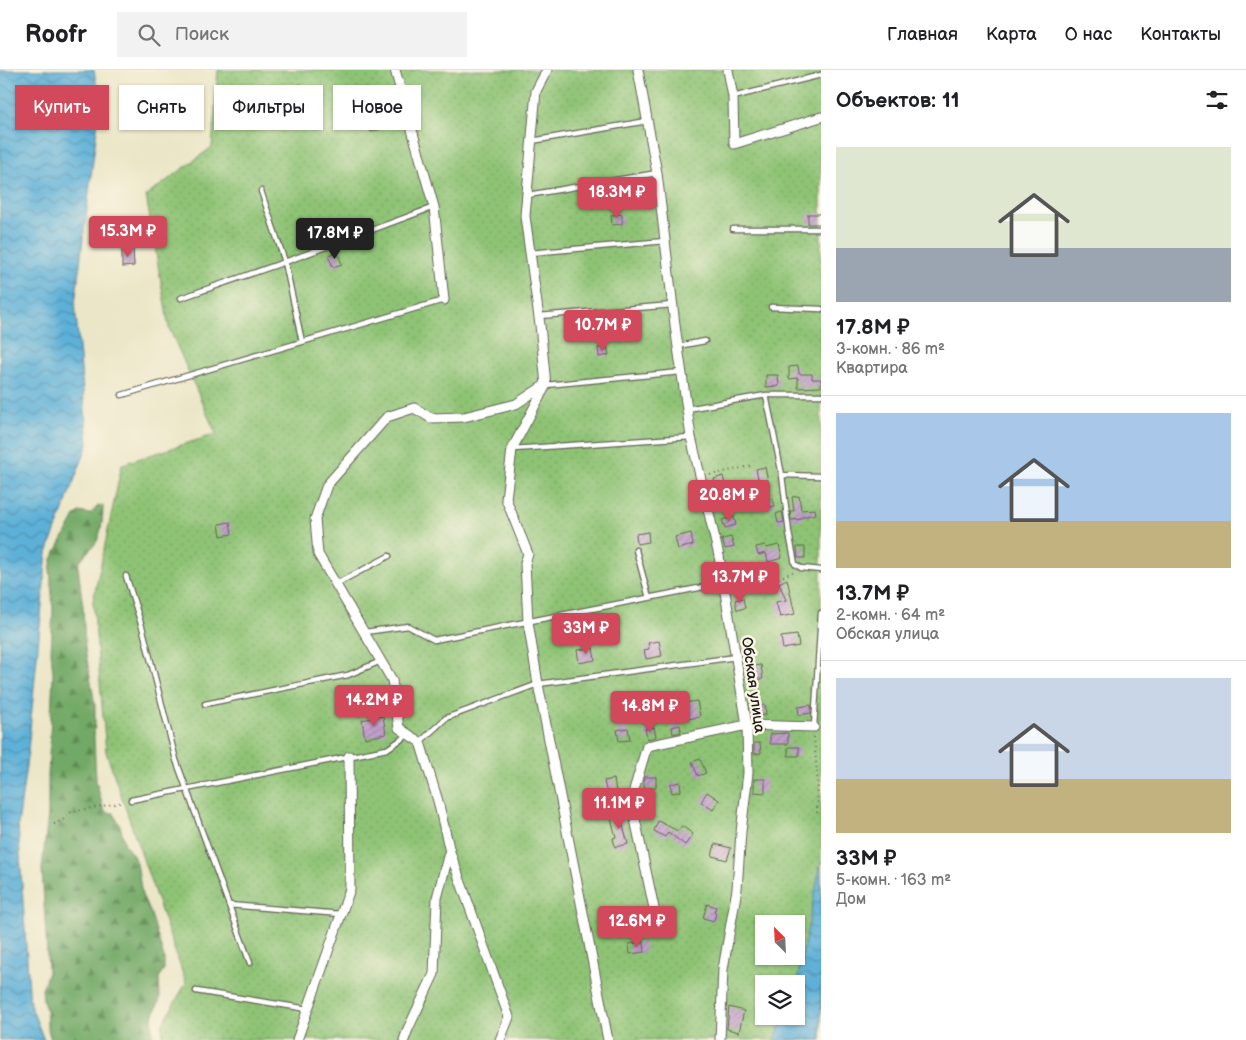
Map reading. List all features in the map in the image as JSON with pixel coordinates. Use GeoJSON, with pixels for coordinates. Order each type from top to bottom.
{"type":"FeatureCollection","features":[{"type":"Feature","properties":{"kind":"street"},"geometry":{"type":"LineString","coordinates":[[395,70],[434,208],[444,300]]}},
{"type":"Feature","properties":{"kind":"street"},"geometry":{"type":"LineString","coordinates":[[547,70],[536,91],[525,216],[539,316],[546,385],[512,449],[506,499],[528,554],[525,563],[528,622],[538,684],[608,1040]]}},
{"type":"Feature","properties":{"kind":"street","name":"Обская улица"},"geometry":{"type":"LineString","coordinates":[[638,70],[657,173],[672,306],[691,437],[719,556],[747,725],[748,773],[737,889],[723,969],[720,1040]]}},
{"type":"Feature","properties":{"kind":"street"},"geometry":{"type":"LineString","coordinates":[[728,70],[733,97],[734,144],[821,117]]}},
{"type":"Feature","properties":{"kind":"street"},"geometry":{"type":"LineString","coordinates":[[500,1040],[509,1017],[450,852],[438,801],[420,742],[400,728],[392,680],[318,554],[315,519],[327,485],[387,416],[414,408],[431,418],[464,417],[516,404],[546,385]]}},
{"type":"Feature","properties":{"kind":"street"},"geometry":{"type":"LineString","coordinates":[[655,913],[632,800],[647,746],[747,725],[814,727]]}},
{"type":"Feature","properties":{"kind":"street"},"geometry":{"type":"LineString","coordinates":[[297,1040],[350,889],[349,756]]}},
{"type":"Feature","properties":{"kind":"street"},"geometry":{"type":"LineString","coordinates":[[404,1040],[434,974],[437,898],[450,852]]}},
{"type":"Feature","properties":{"kind":"lane"},"geometry":{"type":"LineString","coordinates":[[733,97],[821,75]]}},
{"type":"Feature","properties":{"kind":"lane"},"geometry":{"type":"LineString","coordinates":[[532,141],[647,121]]}},
{"type":"Feature","properties":{"kind":"lane"},"geometry":{"type":"LineString","coordinates":[[527,196],[657,173]]}},
{"type":"Feature","properties":{"kind":"lane"},"geometry":{"type":"LineString","coordinates":[[261,191],[285,262],[302,342]]}},
{"type":"Feature","properties":{"kind":"lane"},"geometry":{"type":"LineString","coordinates":[[180,298],[434,208]]}},
{"type":"Feature","properties":{"kind":"lane"},"geometry":{"type":"LineString","coordinates":[[733,229],[821,229]]}},
{"type":"Feature","properties":{"kind":"lane"},"geometry":{"type":"LineString","coordinates":[[530,254],[665,241]]}},
{"type":"Feature","properties":{"kind":"lane"},"geometry":{"type":"LineString","coordinates":[[122,395],[444,300]]}},
{"type":"Feature","properties":{"kind":"lane"},"geometry":{"type":"LineString","coordinates":[[539,316],[672,306]]}},
{"type":"Feature","properties":{"kind":"lane"},"geometry":{"type":"LineString","coordinates":[[771,307],[821,308]]}},
{"type":"Feature","properties":{"kind":"lane"},"geometry":{"type":"LineString","coordinates":[[678,346],[705,341]]}},
{"type":"Feature","properties":{"kind":"lane"},"geometry":{"type":"LineString","coordinates":[[546,385],[682,372]]}},
{"type":"Feature","properties":{"kind":"lane"},"geometry":{"type":"LineString","coordinates":[[766,395],[782,476],[795,564],[801,568],[821,570]]}},
{"type":"Feature","properties":{"kind":"lane"},"geometry":{"type":"LineString","coordinates":[[687,409],[766,395],[821,395]]}},
{"type":"Feature","properties":{"kind":"lane"},"geometry":{"type":"LineString","coordinates":[[512,449],[691,437]]}},
{"type":"Feature","properties":{"kind":"lane"},"geometry":{"type":"LineString","coordinates":[[782,476],[821,476]]}},
{"type":"Feature","properties":{"kind":"lane"},"geometry":{"type":"LineString","coordinates":[[636,550],[649,598]]}},
{"type":"Feature","properties":{"kind":"lane"},"geometry":{"type":"LineString","coordinates":[[336,584],[389,556]]}},
{"type":"Feature","properties":{"kind":"lane"},"geometry":{"type":"LineString","coordinates":[[126,576],[143,630],[176,760],[250,963]]}},
{"type":"Feature","properties":{"kind":"lane"},"geometry":{"type":"LineString","coordinates":[[364,632],[408,626],[434,640],[724,583]]}},
{"type":"Feature","properties":{"kind":"lane"},"geometry":{"type":"LineString","coordinates":[[814,727],[821,612]]}},
{"type":"Feature","properties":{"kind":"lane"},"geometry":{"type":"LineString","coordinates":[[420,742],[446,718],[538,684],[736,657]]}},
{"type":"Feature","properties":{"kind":"lane"},"geometry":{"type":"LineString","coordinates":[[205,704],[348,675],[381,662]]}},
{"type":"Feature","properties":{"kind":"lane"},"geometry":{"type":"LineString","coordinates":[[131,800],[387,749],[409,734]]}},
{"type":"Feature","properties":{"kind":"lane"},"geometry":{"type":"LineString","coordinates":[[229,905],[341,914]]}},
{"type":"Feature","properties":{"kind":"lane"},"geometry":{"type":"LineString","coordinates":[[196,991],[308,1009]]}},
{"type":"Feature","properties":{"kind":"path"},"geometry":{"type":"LineString","coordinates":[[701,477],[751,466]]}},
{"type":"Feature","properties":{"kind":"path"},"geometry":{"type":"LineString","coordinates":[[724,583],[731,591],[784,577],[801,568]]}},
{"type":"Feature","properties":{"kind":"path"},"geometry":{"type":"LineString","coordinates":[[814,727],[818,786],[817,814]]}},
{"type":"Feature","properties":{"kind":"path"},"geometry":{"type":"LineString","coordinates":[[54,824],[63,820],[71,812],[131,800]]}},
{"type":"Feature","properties":{"kind":"green space"},"geometry":{"type":"Polygon","coordinates":[[[218,70],[821,70],[821,1040],[163,1040],[162,1025],[186,983],[106,752],[93,601],[122,464],[216,434],[169,328],[146,196],[212,147],[214,121],[214,130],[323,130],[323,85],[217,85],[218,70]]]}},
{"type":"Feature","properties":{"kind":"green space"},"geometry":{"type":"Polygon","coordinates":[[[103,505],[102,523],[97,541],[81,560],[78,567],[83,607],[85,648],[95,705],[96,781],[103,807],[107,813],[113,813],[120,825],[125,845],[137,863],[142,895],[151,914],[164,958],[164,969],[159,978],[160,999],[152,1019],[153,1040],[51,1040],[47,1026],[42,989],[48,972],[42,869],[48,814],[53,674],[51,652],[53,608],[50,570],[52,559],[75,516],[79,512],[90,514],[98,506],[103,505]]]}},
{"type":"Feature","properties":{"kind":"water"},"geometry":{"type":"Polygon","coordinates":[[[0,70],[94,70],[97,85],[15,85],[15,130],[97,130],[75,304],[88,444],[47,553],[28,751],[18,825],[30,1004],[44,1040],[0,1040],[0,70]]]}},
{"type":"Feature","properties":{"kind":"water"},"geometry":{"type":"Polygon","coordinates":[[[821,862],[821,1040],[775,1040],[781,1025],[805,1025],[805,975],[798,975],[800,965],[805,965],[805,941],[821,862]]]}},
{"type":"Feature","properties":{"kind":"building"},"geometry":{"type":"Polygon","coordinates":[[[622,214],[622,224],[612,225],[611,215],[622,214]]]}},
{"type":"Feature","properties":{"kind":"building"},"geometry":{"type":"Polygon","coordinates":[[[808,214],[821,214],[821,224],[808,224],[808,214]]]}},
{"type":"Feature","properties":{"kind":"building"},"geometry":{"type":"Polygon","coordinates":[[[133,248],[134,266],[122,267],[122,249],[133,248]]]}},
{"type":"Feature","properties":{"kind":"building"},"geometry":{"type":"Polygon","coordinates":[[[337,252],[342,264],[333,267],[328,255],[337,252]]]}},
{"type":"Feature","properties":{"kind":"building"},"geometry":{"type":"Polygon","coordinates":[[[607,346],[609,355],[599,357],[598,348],[607,346]]]}},
{"type":"Feature","properties":{"kind":"building"},"geometry":{"type":"Polygon","coordinates":[[[798,366],[799,374],[812,374],[812,379],[821,379],[821,387],[798,388],[798,378],[789,379],[789,367],[798,366]]]}},
{"type":"Feature","properties":{"kind":"building"},"geometry":{"type":"Polygon","coordinates":[[[766,375],[778,375],[779,386],[766,387],[766,375]]]}},
{"type":"Feature","properties":{"kind":"building"},"geometry":{"type":"Polygon","coordinates":[[[765,467],[768,481],[759,483],[756,469],[765,467]]]}},
{"type":"Feature","properties":{"kind":"building"},"geometry":{"type":"Polygon","coordinates":[[[723,476],[726,488],[717,490],[714,479],[723,476]]]}},
{"type":"Feature","properties":{"kind":"building"},"geometry":{"type":"Polygon","coordinates":[[[799,496],[801,510],[815,509],[816,514],[802,517],[802,519],[791,520],[790,511],[794,511],[792,497],[799,496]]]}},
{"type":"Feature","properties":{"kind":"building"},"geometry":{"type":"Polygon","coordinates":[[[773,499],[775,506],[763,509],[761,501],[773,499]]]}},
{"type":"Feature","properties":{"kind":"building"},"geometry":{"type":"Polygon","coordinates":[[[782,512],[784,522],[778,523],[776,514],[782,512]]]}},
{"type":"Feature","properties":{"kind":"building"},"geometry":{"type":"Polygon","coordinates":[[[734,517],[736,525],[725,528],[722,520],[734,517]]]}},
{"type":"Feature","properties":{"kind":"building"},"geometry":{"type":"Polygon","coordinates":[[[230,522],[232,534],[221,536],[219,524],[230,522]]]}},
{"type":"Feature","properties":{"kind":"building"},"geometry":{"type":"Polygon","coordinates":[[[648,532],[649,542],[637,544],[636,534],[648,532]]]}},
{"type":"Feature","properties":{"kind":"building"},"geometry":{"type":"Polygon","coordinates":[[[691,533],[693,545],[678,549],[675,537],[691,533]]]}},
{"type":"Feature","properties":{"kind":"building"},"geometry":{"type":"Polygon","coordinates":[[[731,537],[734,547],[725,549],[722,539],[731,537]]]}},
{"type":"Feature","properties":{"kind":"building"},"geometry":{"type":"Polygon","coordinates":[[[765,545],[766,548],[779,545],[782,558],[768,562],[766,553],[758,555],[756,547],[765,545]]]}},
{"type":"Feature","properties":{"kind":"building"},"geometry":{"type":"Polygon","coordinates":[[[797,547],[805,547],[805,558],[798,558],[797,547]]]}},
{"type":"Feature","properties":{"kind":"building"},"geometry":{"type":"Polygon","coordinates":[[[741,564],[742,571],[731,574],[729,567],[741,564]]]}},
{"type":"Feature","properties":{"kind":"building"},"geometry":{"type":"Polygon","coordinates":[[[787,579],[795,614],[780,617],[776,602],[786,600],[779,583],[787,579]]]}},
{"type":"Feature","properties":{"kind":"building"},"geometry":{"type":"Polygon","coordinates":[[[743,598],[745,608],[737,610],[735,600],[743,598]]]}},
{"type":"Feature","properties":{"kind":"building"},"geometry":{"type":"Polygon","coordinates":[[[797,635],[799,646],[783,649],[781,637],[797,635]]]}},
{"type":"Feature","properties":{"kind":"building"},"geometry":{"type":"Polygon","coordinates":[[[659,641],[662,656],[646,659],[644,650],[649,649],[648,643],[659,641]]]}},
{"type":"Feature","properties":{"kind":"building"},"geometry":{"type":"Polygon","coordinates":[[[593,648],[595,660],[579,663],[577,650],[593,648]]]}},
{"type":"Feature","properties":{"kind":"building"},"geometry":{"type":"Polygon","coordinates":[[[761,665],[763,679],[747,680],[746,667],[761,665]]]}},
{"type":"Feature","properties":{"kind":"building"},"geometry":{"type":"Polygon","coordinates":[[[697,701],[700,717],[687,719],[684,703],[697,701]]]}},
{"type":"Feature","properties":{"kind":"building"},"geometry":{"type":"Polygon","coordinates":[[[765,705],[766,715],[752,716],[751,706],[765,705]]]}},
{"type":"Feature","properties":{"kind":"building"},"geometry":{"type":"Polygon","coordinates":[[[811,705],[811,713],[799,715],[798,707],[811,705]]]}},
{"type":"Feature","properties":{"kind":"building"},"geometry":{"type":"Polygon","coordinates":[[[383,716],[386,734],[365,738],[362,720],[383,716]]]}},
{"type":"Feature","properties":{"kind":"building"},"geometry":{"type":"Polygon","coordinates":[[[680,725],[681,732],[673,734],[672,727],[680,725]]]}},
{"type":"Feature","properties":{"kind":"building"},"geometry":{"type":"Polygon","coordinates":[[[654,727],[656,737],[647,739],[645,729],[654,727]]]}},
{"type":"Feature","properties":{"kind":"building"},"geometry":{"type":"Polygon","coordinates":[[[628,728],[630,740],[619,741],[617,730],[628,728]]]}},
{"type":"Feature","properties":{"kind":"building"},"geometry":{"type":"Polygon","coordinates":[[[788,733],[788,744],[770,744],[770,734],[788,733]]]}},
{"type":"Feature","properties":{"kind":"building"},"geometry":{"type":"Polygon","coordinates":[[[754,743],[760,743],[761,753],[754,754],[754,743]]]}},
{"type":"Feature","properties":{"kind":"building"},"geometry":{"type":"Polygon","coordinates":[[[788,747],[799,747],[799,756],[788,756],[788,747]]]}},
{"type":"Feature","properties":{"kind":"building"},"geometry":{"type":"Polygon","coordinates":[[[700,759],[706,773],[698,776],[692,762],[700,759]]]}},
{"type":"Feature","properties":{"kind":"building"},"geometry":{"type":"Polygon","coordinates":[[[644,777],[656,777],[656,788],[644,788],[644,777]]]}},
{"type":"Feature","properties":{"kind":"building"},"geometry":{"type":"Polygon","coordinates":[[[614,779],[616,792],[607,794],[604,781],[614,779]]]}},
{"type":"Feature","properties":{"kind":"building"},"geometry":{"type":"Polygon","coordinates":[[[754,779],[765,779],[765,793],[754,792],[754,779]]]}},
{"type":"Feature","properties":{"kind":"building"},"geometry":{"type":"Polygon","coordinates":[[[680,782],[681,791],[672,793],[670,784],[680,782]]]}},
{"type":"Feature","properties":{"kind":"building"},"geometry":{"type":"Polygon","coordinates":[[[707,792],[719,800],[713,810],[701,802],[707,792]]]}},
{"type":"Feature","properties":{"kind":"building"},"geometry":{"type":"Polygon","coordinates":[[[621,812],[628,844],[615,847],[613,838],[616,837],[610,815],[621,812]]]}},
{"type":"Feature","properties":{"kind":"building"},"geometry":{"type":"Polygon","coordinates":[[[658,821],[678,831],[682,826],[693,834],[685,845],[668,832],[665,837],[654,831],[658,821]]]}},
{"type":"Feature","properties":{"kind":"building"},"geometry":{"type":"Polygon","coordinates":[[[715,844],[731,848],[727,860],[712,856],[715,844]]]}},
{"type":"Feature","properties":{"kind":"building"},"geometry":{"type":"Polygon","coordinates":[[[707,904],[716,907],[714,921],[703,918],[707,904]]]}},
{"type":"Feature","properties":{"kind":"building"},"geometry":{"type":"Polygon","coordinates":[[[644,942],[645,952],[630,954],[629,944],[644,942]]]}},
{"type":"Feature","properties":{"kind":"building"},"geometry":{"type":"Polygon","coordinates":[[[729,1007],[744,1011],[739,1032],[727,1029],[729,1007]]]}}]}
